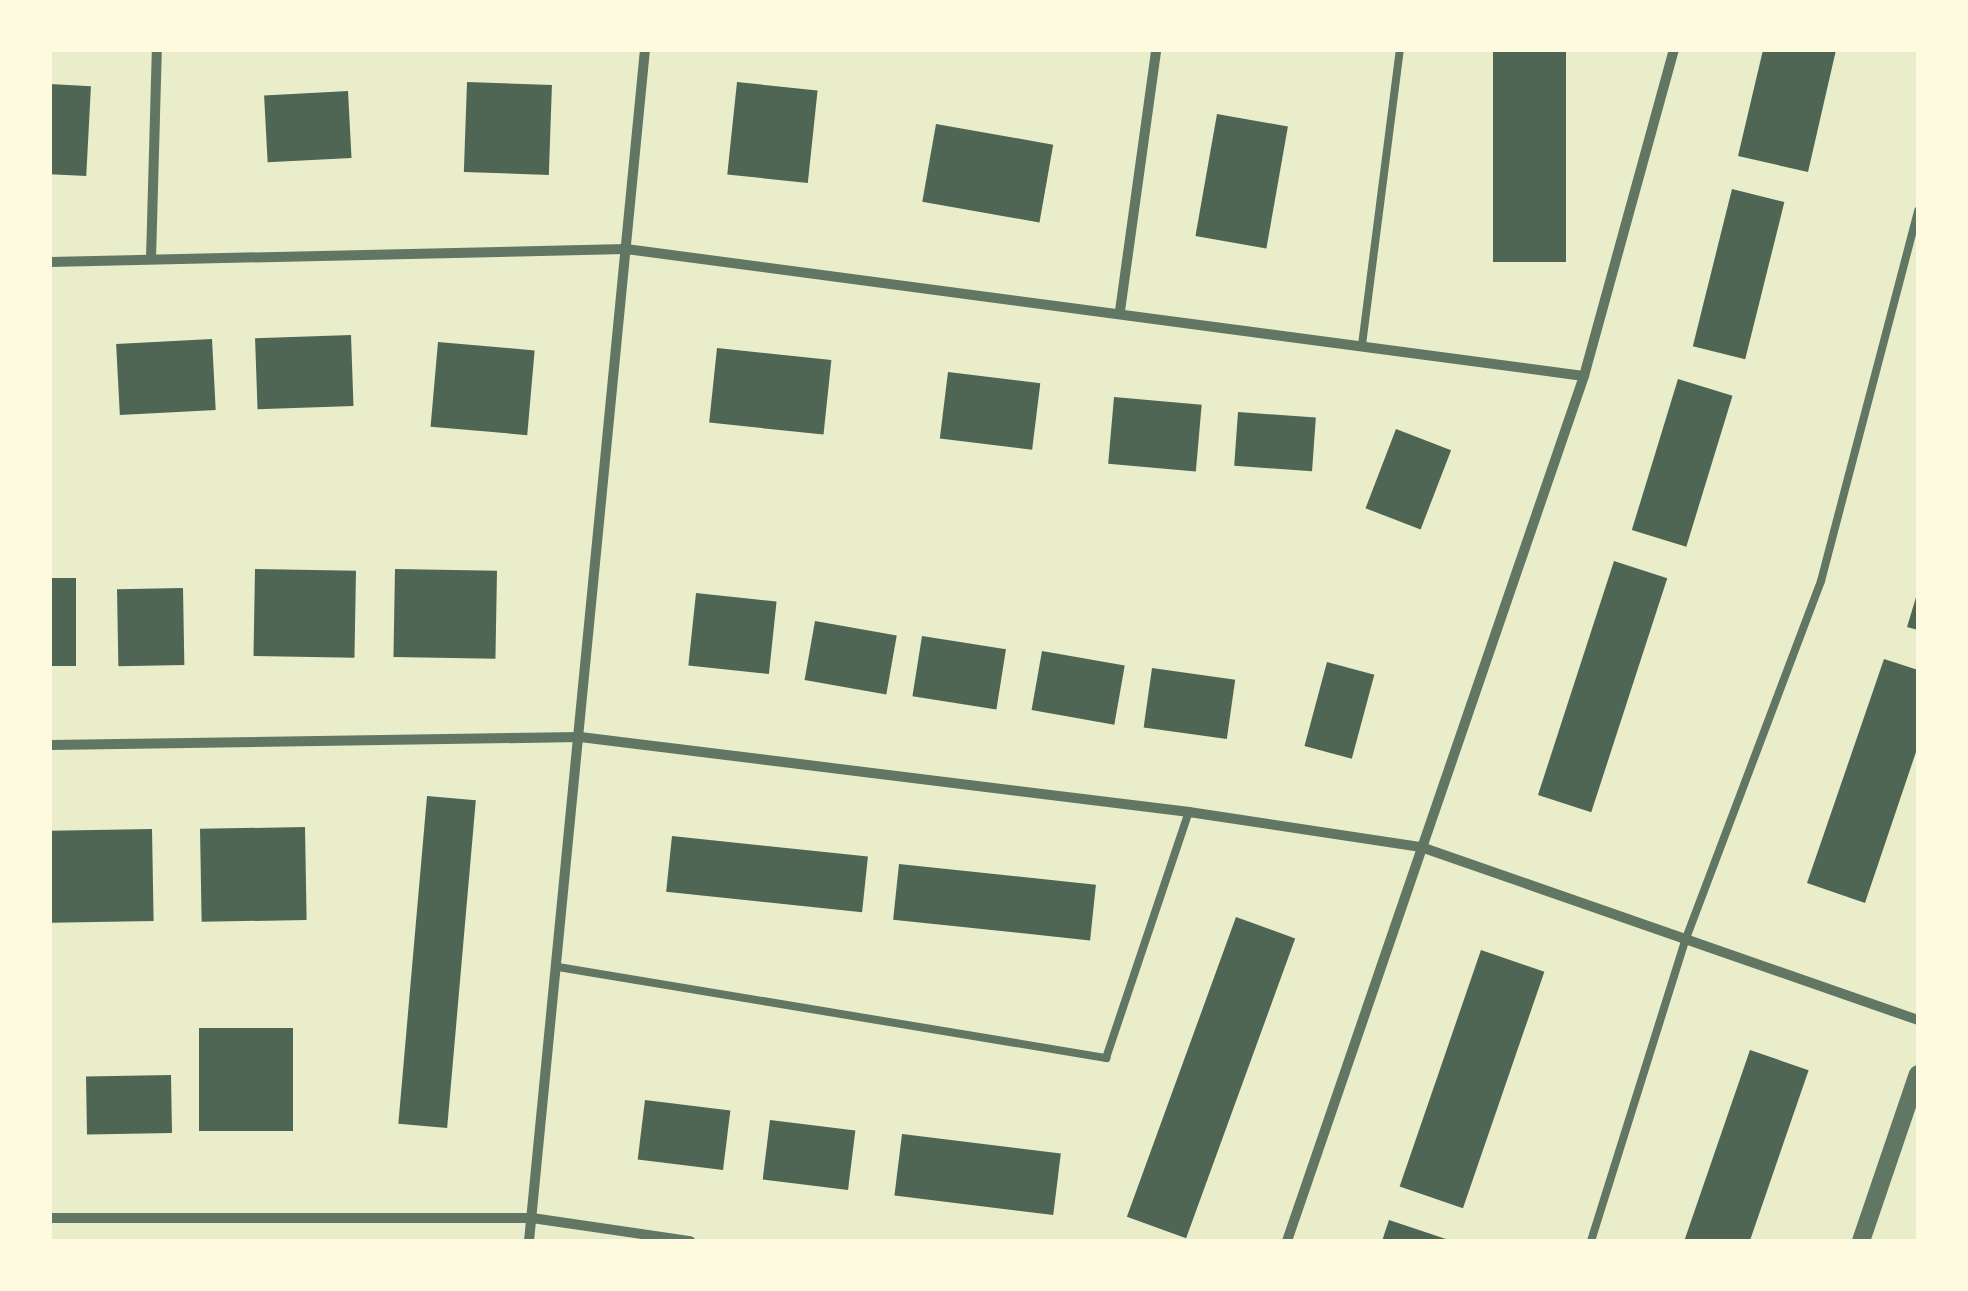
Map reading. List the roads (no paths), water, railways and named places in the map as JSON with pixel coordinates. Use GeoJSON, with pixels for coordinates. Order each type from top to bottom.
{"type":"FeatureCollection","features":[{"type":"Feature","properties":{"kind":"street"},"geometry":{"type":"LineString","coordinates":[[151,259],[157,50]]}},
{"type":"Feature","properties":{"kind":"street"},"geometry":{"type":"LineString","coordinates":[[530,1241],[645,50]]}},
{"type":"Feature","properties":{"kind":"street"},"geometry":{"type":"LineString","coordinates":[[1120,311],[1156,50]]}},
{"type":"Feature","properties":{"kind":"street"},"geometry":{"type":"LineString","coordinates":[[1286,1241],[1584,376],[1674,50]]}},
{"type":"Feature","properties":{"kind":"street"},"geometry":{"type":"LineString","coordinates":[[50,262],[626,249],[1120,311],[1584,376]]}},
{"type":"Feature","properties":{"kind":"street"},"geometry":{"type":"LineString","coordinates":[[50,745],[580,737],[1189,812],[1420,847],[1918,1020]]}},
{"type":"Feature","properties":{"kind":"street"},"geometry":{"type":"LineString","coordinates":[[1862,1241],[1918,1074]]}},
{"type":"Feature","properties":{"kind":"street"},"geometry":{"type":"LineString","coordinates":[[50,1218],[532,1218],[690,1241]]}},
{"type":"Feature","properties":{"kind":"lane"},"geometry":{"type":"LineString","coordinates":[[1362,345],[1400,50]]}},
{"type":"Feature","properties":{"kind":"lane"},"geometry":{"type":"LineString","coordinates":[[1591,1241],[1685,941],[1821,581],[1918,210]]}},
{"type":"Feature","properties":{"kind":"lane"},"geometry":{"type":"LineString","coordinates":[[558,967],[1106,1058],[1189,812]]}}]}
